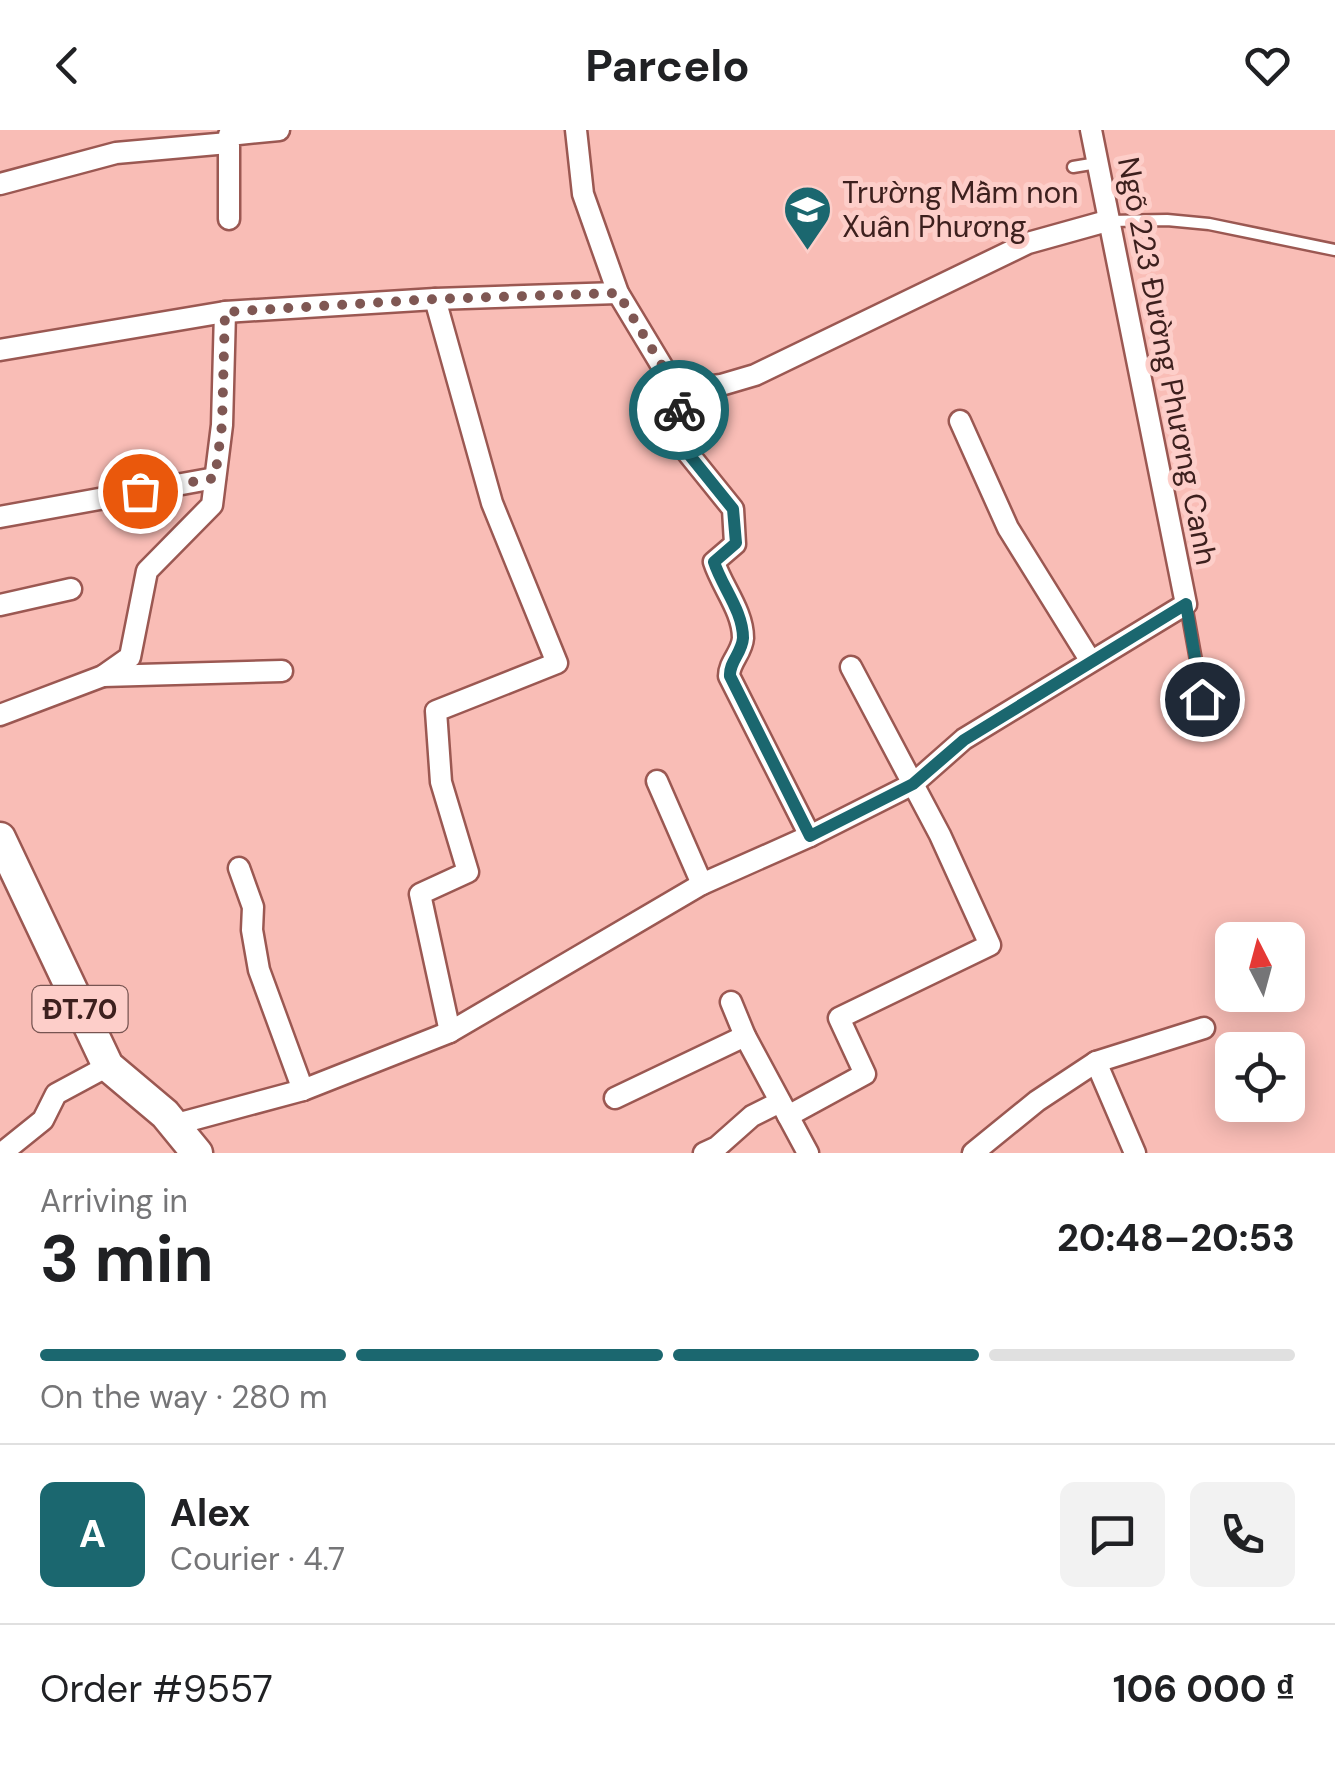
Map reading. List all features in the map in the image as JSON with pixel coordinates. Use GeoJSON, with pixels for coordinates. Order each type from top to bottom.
{"type":"FeatureCollection","features":[{"type":"Feature","properties":{"kind":"main road","name":"ĐT.70"},"geometry":{"type":"LineString","coordinates":[[0,838],[108,1066],[173,1124],[197,1153]]}},
{"type":"Feature","properties":{"kind":"street"},"geometry":{"type":"LineString","coordinates":[[230,218],[229,135],[279,130]]}},
{"type":"Feature","properties":{"kind":"street"},"geometry":{"type":"LineString","coordinates":[[576,130],[583,194],[618,293],[677,390],[683,447],[734,512],[736,543],[714,562],[742,627],[743,644],[729,668],[730,676],[810,836]]}},
{"type":"Feature","properties":{"kind":"street","name":"Ngõ 223 Đường Phương Canh"},"geometry":{"type":"LineString","coordinates":[[1091,130],[1186,604]]}},
{"type":"Feature","properties":{"kind":"street"},"geometry":{"type":"LineString","coordinates":[[0,184],[116,153],[228,143]]}},
{"type":"Feature","properties":{"kind":"street"},"geometry":{"type":"LineString","coordinates":[[677,390],[755,376],[1028,243],[1107,221]]}},
{"type":"Feature","properties":{"kind":"street"},"geometry":{"type":"LineString","coordinates":[[0,350],[225,312],[618,293]]}},
{"type":"Feature","properties":{"kind":"street"},"geometry":{"type":"LineString","coordinates":[[435,299],[492,503],[557,663],[436,711],[441,782],[468,872],[420,894],[450,1032]]}},
{"type":"Feature","properties":{"kind":"street"},"geometry":{"type":"LineString","coordinates":[[0,715],[103,676],[130,657],[147,571],[212,505],[222,425],[225,312]]}},
{"type":"Feature","properties":{"kind":"street"},"geometry":{"type":"LineString","coordinates":[[960,421],[1008,528],[1090,660]]}},
{"type":"Feature","properties":{"kind":"street"},"geometry":{"type":"LineString","coordinates":[[0,517],[215,478]]}},
{"type":"Feature","properties":{"kind":"street"},"geometry":{"type":"LineString","coordinates":[[0,605],[70,589]]}},
{"type":"Feature","properties":{"kind":"street"},"geometry":{"type":"LineString","coordinates":[[173,1124],[303,1090],[450,1032],[702,884],[913,784],[964,740],[1186,604]]}},
{"type":"Feature","properties":{"kind":"street"},"geometry":{"type":"LineString","coordinates":[[704,1153],[718,1147],[752,1116],[784,1109],[865,1074],[840,1018],[990,944],[851,667]]}},
{"type":"Feature","properties":{"kind":"street"},"geometry":{"type":"LineString","coordinates":[[103,676],[282,672]]}},
{"type":"Feature","properties":{"kind":"street"},"geometry":{"type":"LineString","coordinates":[[657,781],[702,884]]}},
{"type":"Feature","properties":{"kind":"street"},"geometry":{"type":"LineString","coordinates":[[239,868],[253,907],[252,930],[259,970],[303,1090]]}},
{"type":"Feature","properties":{"kind":"street"},"geometry":{"type":"LineString","coordinates":[[731,1002],[808,1153]]}},
{"type":"Feature","properties":{"kind":"street"},"geometry":{"type":"LineString","coordinates":[[973,1153],[1037,1101],[1096,1062],[1204,1028]]}},
{"type":"Feature","properties":{"kind":"street"},"geometry":{"type":"LineString","coordinates":[[615,1098],[745,1036]]}},
{"type":"Feature","properties":{"kind":"street"},"geometry":{"type":"LineString","coordinates":[[1096,1062],[1135,1153]]}},
{"type":"Feature","properties":{"kind":"street"},"geometry":{"type":"LineString","coordinates":[[2,1153],[43,1120],[56,1094],[108,1066]]}},
{"type":"Feature","properties":{"kind":"lane"},"geometry":{"type":"LineString","coordinates":[[1073,167],[1097,163]]}},
{"type":"Feature","properties":{"kind":"lane"},"geometry":{"type":"LineString","coordinates":[[1107,221],[1210,224],[1335,250]]}},
{"type":"Feature","properties":{"kind":"lane"},"geometry":{"type":"LineString","coordinates":[[1186,604],[1202,699]]}},
{"type":"Feature","properties":{"kind":"way so far"},"geometry":{"type":"LineString","coordinates":[[140,491],[215,478],[222,425],[225,312],[618,293],[677,390],[679,410]]}},
{"type":"Feature","properties":{"kind":"place","name":"Trường Mầm non Xuân Phương"},"geometry":{"type":"Point","coordinates":[807,252]}},
{"type":"Feature","properties":{"kind":"route"},"geometry":{"type":"LineString","coordinates":[[679,410],[683,447],[734,512],[736,543],[714,562],[742,627],[743,644],[729,668],[730,676],[810,836],[913,784],[964,740],[1186,604],[1202,699]]}}]}
